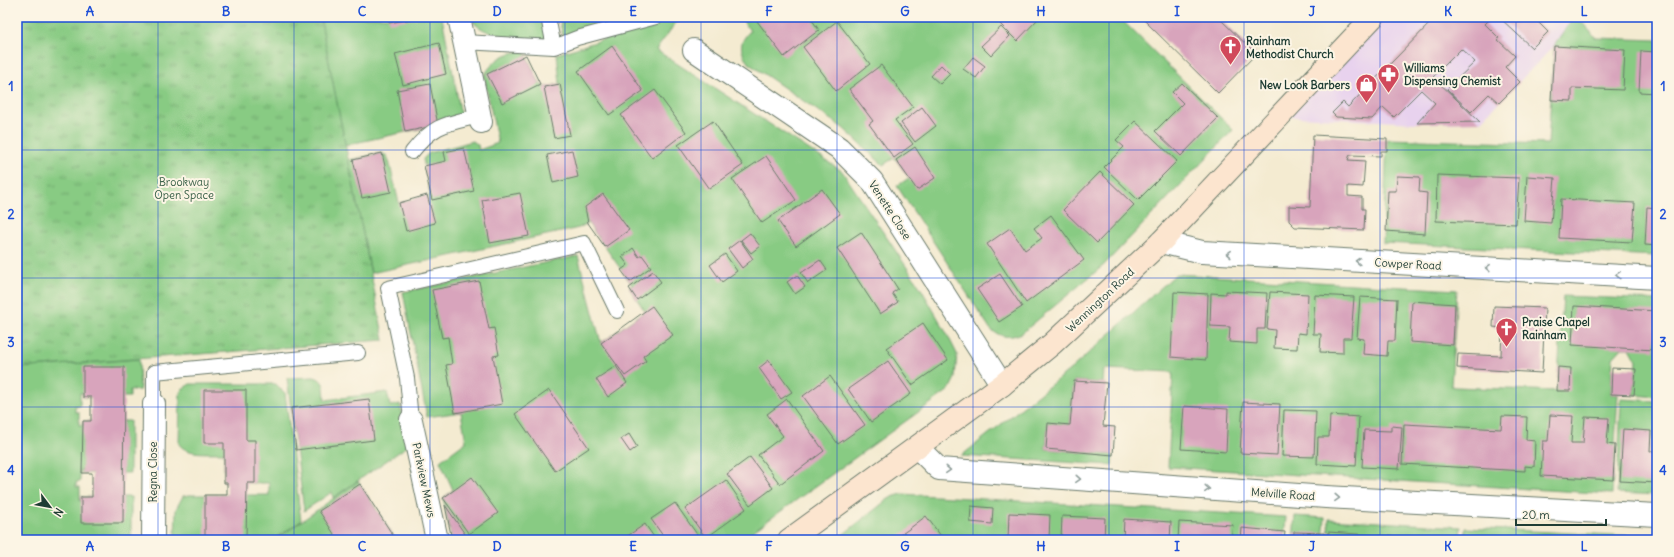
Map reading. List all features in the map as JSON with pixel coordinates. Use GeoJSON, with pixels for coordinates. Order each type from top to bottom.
{"type":"FeatureCollection","features":[{"type":"Feature","properties":{"kind":"main road","name":"Wennington Road"},"geometry":{"type":"LineString","coordinates":[[789,540],[918,448],[1002,385],[1052,344],[1161,242],[1374,17]]}},
{"type":"Feature","properties":{"kind":"street"},"geometry":{"type":"LineString","coordinates":[[459,17],[480,119]]}},
{"type":"Feature","properties":{"kind":"street","name":"Venette Close"},"geometry":{"type":"LineString","coordinates":[[694,50],[839,148],[872,181],[1002,385]]}},
{"type":"Feature","properties":{"kind":"street","name":"Cowper Road"},"geometry":{"type":"LineString","coordinates":[[1161,242],[1202,252],[1657,278]]}},
{"type":"Feature","properties":{"kind":"street","name":"Regna Close"},"geometry":{"type":"LineString","coordinates":[[153,540],[154,404]]}},
{"type":"Feature","properties":{"kind":"street","name":"Parkview Mews"},"geometry":{"type":"LineString","coordinates":[[411,420],[437,540]]}},
{"type":"Feature","properties":{"kind":"street","name":"Melville Road"},"geometry":{"type":"LineString","coordinates":[[918,448],[939,469],[1318,497],[1657,515]]}},
{"type":"Feature","properties":{"kind":"lane"},"geometry":{"type":"LineString","coordinates":[[548,17],[554,47]]}},
{"type":"Feature","properties":{"kind":"lane"},"geometry":{"type":"LineString","coordinates":[[463,42],[554,47],[577,38],[656,17]]}},
{"type":"Feature","properties":{"kind":"lane"},"geometry":{"type":"LineString","coordinates":[[412,152],[422,138],[439,127],[480,119]]}},
{"type":"Feature","properties":{"kind":"lane"},"geometry":{"type":"LineString","coordinates":[[411,420],[407,378],[388,288],[584,242],[617,311]]}},
{"type":"Feature","properties":{"kind":"lane"},"geometry":{"type":"LineString","coordinates":[[154,404],[154,372],[358,353]]}},
{"type":"Feature","properties":{"kind":"shaded area"},"geometry":{"type":"Polygon","coordinates":[[[1373,17],[1574,17],[1554,46],[1480,122],[1417,123],[1278,116],[1373,17]]]}},
{"type":"Feature","properties":{"kind":"green space","name":"Brookway Open Space"},"geometry":{"type":"Polygon","coordinates":[[[17,17],[320,17],[384,340],[17,368],[17,17]]]}},
{"type":"Feature","properties":{"kind":"green space"},"geometry":{"type":"Polygon","coordinates":[[[320,17],[442,17],[462,120],[345,145],[320,17]]]}},
{"type":"Feature","properties":{"kind":"green space"},"geometry":{"type":"Polygon","coordinates":[[[470,17],[543,17],[547,39],[516,38],[493,33],[475,24],[470,17]]]}},
{"type":"Feature","properties":{"kind":"green space"},"geometry":{"type":"Polygon","coordinates":[[[559,17],[630,17],[563,37],[559,17]]]}},
{"type":"Feature","properties":{"kind":"green space"},"geometry":{"type":"Polygon","coordinates":[[[680,17],[656,50],[842,171],[920,287],[947,334],[957,354],[955,378],[949,390],[741,540],[452,540],[443,498],[453,490],[440,461],[466,442],[461,412],[427,417],[403,292],[578,256],[601,343],[645,311],[629,288],[632,285],[588,223],[579,228],[371,273],[348,160],[382,153],[387,156],[389,161],[399,203],[430,195],[423,159],[429,153],[473,141],[478,145],[479,150],[498,143],[484,76],[491,65],[500,58],[511,53],[524,51],[540,84],[544,87],[560,84],[557,54],[680,17]]]}},
{"type":"Feature","properties":{"kind":"green space"},"geometry":{"type":"Polygon","coordinates":[[[741,17],[1119,17],[1233,130],[1104,265],[1022,333],[1014,336],[1003,336],[991,330],[897,186],[909,178],[896,160],[894,158],[883,165],[843,128],[748,63],[743,53],[742,42],[750,31],[741,17]]]}},
{"type":"Feature","properties":{"kind":"green space"},"geometry":{"type":"Polygon","coordinates":[[[1574,17],[1577,17],[1596,38],[1657,40],[1657,256],[1383,243],[1387,139],[1548,144],[1554,46],[1574,17]]]}},
{"type":"Feature","properties":{"kind":"green space"},"geometry":{"type":"Polygon","coordinates":[[[1176,274],[1457,290],[1451,386],[1455,387],[1557,391],[1563,296],[1657,300],[1657,397],[1634,395],[1637,361],[1630,348],[1622,348],[1613,358],[1611,394],[1618,394],[1612,494],[1168,467],[1173,372],[1104,369],[1103,383],[1074,381],[1070,425],[1048,423],[1046,449],[1113,455],[1112,465],[961,456],[1072,368],[1176,274]]]}},
{"type":"Feature","properties":{"kind":"green space"},"geometry":{"type":"Polygon","coordinates":[[[139,359],[140,390],[130,390],[130,397],[83,397],[83,393],[80,393],[80,406],[75,406],[75,412],[79,412],[79,425],[82,425],[83,421],[130,421],[130,473],[82,473],[82,470],[80,470],[80,482],[76,482],[76,487],[80,487],[80,501],[81,497],[131,497],[131,540],[17,540],[17,368],[139,359]]]}},
{"type":"Feature","properties":{"kind":"green space"},"geometry":{"type":"Polygon","coordinates":[[[314,377],[321,380],[324,386],[325,400],[387,392],[390,406],[400,404],[409,445],[333,498],[332,492],[304,511],[287,378],[314,377]]]}},
{"type":"Feature","properties":{"kind":"green space"},"geometry":{"type":"Polygon","coordinates":[[[190,384],[276,384],[285,393],[301,521],[273,540],[175,540],[176,509],[183,496],[269,495],[269,483],[224,483],[224,453],[193,452],[183,448],[179,444],[180,395],[182,389],[190,384]]]}},
{"type":"Feature","properties":{"kind":"green space"},"geometry":{"type":"Polygon","coordinates":[[[1621,399],[1657,401],[1657,495],[1617,493],[1621,399]]]}},
{"type":"Feature","properties":{"kind":"green space"},"geometry":{"type":"Polygon","coordinates":[[[358,481],[396,540],[275,540],[358,481]]]}},
{"type":"Feature","properties":{"kind":"green space"},"geometry":{"type":"Polygon","coordinates":[[[902,494],[1286,517],[1284,540],[836,540],[887,500],[902,494]]]}},
{"type":"Feature","properties":{"kind":"green space"},"geometry":{"type":"Polygon","coordinates":[[[1295,516],[1325,518],[1323,540],[1293,540],[1295,516]]]}},
{"type":"Feature","properties":{"kind":"green space"},"geometry":{"type":"Polygon","coordinates":[[[1329,519],[1461,527],[1460,540],[1328,540],[1329,519]]]}},
{"type":"Feature","properties":{"kind":"green space"},"geometry":{"type":"Polygon","coordinates":[[[1466,528],[1657,537],[1657,540],[1465,540],[1466,528]]]}},
{"type":"Feature","properties":{"kind":"building"},"geometry":{"type":"Polygon","coordinates":[[[388,17],[417,17],[417,18],[389,23],[388,17]]]}},
{"type":"Feature","properties":{"kind":"building"},"geometry":{"type":"Polygon","coordinates":[[[754,17],[810,17],[819,30],[784,57],[754,17]]]}},
{"type":"Feature","properties":{"kind":"building"},"geometry":{"type":"Polygon","coordinates":[[[1007,17],[1011,17],[1016,21],[1020,17],[1034,17],[1037,20],[1017,41],[1000,24],[1007,17]]]}},
{"type":"Feature","properties":{"kind":"building"},"geometry":{"type":"Polygon","coordinates":[[[1141,17],[1218,17],[1256,54],[1218,93],[1141,17]]]}},
{"type":"Feature","properties":{"kind":"building"},"geometry":{"type":"Polygon","coordinates":[[[1436,17],[1492,17],[1485,24],[1499,38],[1497,39],[1515,56],[1505,67],[1520,82],[1499,103],[1489,94],[1471,112],[1447,89],[1475,62],[1461,49],[1433,77],[1480,122],[1417,123],[1435,103],[1421,90],[1394,117],[1383,107],[1372,119],[1336,117],[1332,113],[1343,102],[1348,107],[1436,17]]]}},
{"type":"Feature","properties":{"kind":"building"},"geometry":{"type":"Polygon","coordinates":[[[1499,17],[1539,17],[1536,20],[1548,32],[1532,48],[1499,17]]]}},
{"type":"Feature","properties":{"kind":"building"},"geometry":{"type":"Polygon","coordinates":[[[837,21],[870,64],[836,91],[803,47],[837,21]]]}},
{"type":"Feature","properties":{"kind":"building"},"geometry":{"type":"Polygon","coordinates":[[[1001,27],[1010,36],[991,56],[981,46],[1001,27]]]}},
{"type":"Feature","properties":{"kind":"building"},"geometry":{"type":"Polygon","coordinates":[[[439,43],[446,74],[403,85],[395,54],[439,43]]]}},
{"type":"Feature","properties":{"kind":"building"},"geometry":{"type":"Polygon","coordinates":[[[612,46],[643,91],[609,115],[578,71],[612,46]]]}},
{"type":"Feature","properties":{"kind":"building"},"geometry":{"type":"Polygon","coordinates":[[[1554,46],[1625,50],[1623,90],[1572,88],[1572,101],[1551,100],[1554,46]]]}},
{"type":"Feature","properties":{"kind":"building"},"geometry":{"type":"Polygon","coordinates":[[[1641,51],[1657,52],[1657,93],[1639,92],[1641,51]]]}},
{"type":"Feature","properties":{"kind":"building"},"geometry":{"type":"Polygon","coordinates":[[[526,55],[540,84],[502,103],[487,74],[526,55]]]}},
{"type":"Feature","properties":{"kind":"building"},"geometry":{"type":"Polygon","coordinates":[[[973,57],[985,66],[976,78],[963,69],[973,57]]]}},
{"type":"Feature","properties":{"kind":"building"},"geometry":{"type":"Polygon","coordinates":[[[881,65],[913,107],[895,120],[913,144],[894,158],[869,124],[873,121],[849,89],[881,65]]]}},
{"type":"Feature","properties":{"kind":"building"},"geometry":{"type":"Polygon","coordinates":[[[941,65],[950,74],[940,84],[931,76],[941,65]]]}},
{"type":"Feature","properties":{"kind":"building"},"geometry":{"type":"Polygon","coordinates":[[[1182,83],[1218,118],[1181,156],[1155,131],[1183,103],[1172,92],[1182,83]]]}},
{"type":"Feature","properties":{"kind":"building"},"geometry":{"type":"Polygon","coordinates":[[[430,84],[438,125],[405,132],[397,90],[430,84]]]}},
{"type":"Feature","properties":{"kind":"building"},"geometry":{"type":"Polygon","coordinates":[[[560,84],[570,135],[554,138],[544,87],[560,84]]]}},
{"type":"Feature","properties":{"kind":"building"},"geometry":{"type":"Polygon","coordinates":[[[655,90],[686,132],[652,158],[621,115],[655,90]]]}},
{"type":"Feature","properties":{"kind":"building"},"geometry":{"type":"Polygon","coordinates":[[[922,107],[936,126],[915,142],[901,123],[922,107]]]}},
{"type":"Feature","properties":{"kind":"building"},"geometry":{"type":"Polygon","coordinates":[[[713,121],[743,165],[709,189],[678,145],[713,121]]]}},
{"type":"Feature","properties":{"kind":"building"},"geometry":{"type":"Polygon","coordinates":[[[1135,121],[1177,161],[1138,200],[1104,167],[1124,147],[1116,140],[1135,121]]]}},
{"type":"Feature","properties":{"kind":"building"},"geometry":{"type":"Polygon","coordinates":[[[1313,135],[1387,139],[1387,151],[1381,151],[1381,156],[1350,155],[1348,160],[1365,161],[1363,187],[1348,186],[1348,196],[1362,197],[1362,209],[1365,209],[1364,230],[1295,227],[1289,221],[1289,206],[1310,207],[1313,135]]]}},
{"type":"Feature","properties":{"kind":"building"},"geometry":{"type":"Polygon","coordinates":[[[915,147],[935,178],[917,190],[896,160],[915,147]]]}},
{"type":"Feature","properties":{"kind":"building"},"geometry":{"type":"Polygon","coordinates":[[[464,148],[474,191],[432,200],[424,166],[446,161],[444,152],[464,148]]]}},
{"type":"Feature","properties":{"kind":"building"},"geometry":{"type":"Polygon","coordinates":[[[572,150],[578,177],[553,183],[547,155],[572,150]]]}},
{"type":"Feature","properties":{"kind":"building"},"geometry":{"type":"Polygon","coordinates":[[[382,153],[391,192],[362,198],[353,160],[382,153]]]}},
{"type":"Feature","properties":{"kind":"building"},"geometry":{"type":"Polygon","coordinates":[[[766,156],[796,200],[762,223],[732,179],[766,156]]]}},
{"type":"Feature","properties":{"kind":"building"},"geometry":{"type":"Polygon","coordinates":[[[1100,172],[1134,205],[1097,243],[1063,210],[1100,172]]]}},
{"type":"Feature","properties":{"kind":"building"},"geometry":{"type":"Polygon","coordinates":[[[1437,175],[1519,178],[1516,224],[1436,221],[1437,175]]]}},
{"type":"Feature","properties":{"kind":"building"},"geometry":{"type":"Polygon","coordinates":[[[1397,176],[1420,177],[1419,192],[1427,193],[1425,234],[1386,231],[1388,191],[1396,191],[1397,176]]]}},
{"type":"Feature","properties":{"kind":"building"},"geometry":{"type":"Polygon","coordinates":[[[1527,176],[1555,178],[1551,223],[1524,221],[1527,176]]]}},
{"type":"Feature","properties":{"kind":"building"},"geometry":{"type":"Polygon","coordinates":[[[822,189],[840,214],[796,246],[778,221],[822,189]]]}},
{"type":"Feature","properties":{"kind":"building"},"geometry":{"type":"Polygon","coordinates":[[[520,193],[529,236],[490,243],[482,200],[520,193]]]}},
{"type":"Feature","properties":{"kind":"building"},"geometry":{"type":"Polygon","coordinates":[[[603,194],[629,230],[605,247],[588,223],[585,207],[603,194]]]}},
{"type":"Feature","properties":{"kind":"building"},"geometry":{"type":"Polygon","coordinates":[[[427,195],[435,223],[406,231],[399,203],[427,195]]]}},
{"type":"Feature","properties":{"kind":"building"},"geometry":{"type":"Polygon","coordinates":[[[1561,199],[1635,203],[1632,242],[1559,238],[1561,199]]]}},
{"type":"Feature","properties":{"kind":"building"},"geometry":{"type":"Polygon","coordinates":[[[1647,207],[1657,208],[1657,246],[1645,245],[1647,207]]]}},
{"type":"Feature","properties":{"kind":"building"},"geometry":{"type":"Polygon","coordinates":[[[1051,215],[1084,260],[1026,303],[987,244],[1010,228],[1025,250],[1042,238],[1034,228],[1051,215]]]}},
{"type":"Feature","properties":{"kind":"building"},"geometry":{"type":"Polygon","coordinates":[[[861,232],[898,289],[892,293],[898,302],[880,314],[837,248],[861,232]]]}},
{"type":"Feature","properties":{"kind":"building"},"geometry":{"type":"Polygon","coordinates":[[[750,233],[760,246],[751,253],[741,240],[750,233]]]}},
{"type":"Feature","properties":{"kind":"building"},"geometry":{"type":"Polygon","coordinates":[[[740,240],[753,259],[742,268],[728,249],[740,240]]]}},
{"type":"Feature","properties":{"kind":"building"},"geometry":{"type":"Polygon","coordinates":[[[633,248],[639,257],[642,255],[651,267],[630,282],[621,270],[628,265],[622,257],[633,248]]]}},
{"type":"Feature","properties":{"kind":"building"},"geometry":{"type":"Polygon","coordinates":[[[725,254],[737,271],[722,282],[710,265],[725,254]]]}},
{"type":"Feature","properties":{"kind":"building"},"geometry":{"type":"Polygon","coordinates":[[[820,260],[827,270],[808,283],[801,273],[820,260]]]}},
{"type":"Feature","properties":{"kind":"building"},"geometry":{"type":"Polygon","coordinates":[[[653,271],[661,282],[637,300],[629,288],[653,271]]]}},
{"type":"Feature","properties":{"kind":"building"},"geometry":{"type":"Polygon","coordinates":[[[1000,274],[1022,307],[999,322],[977,289],[1000,274]]]}},
{"type":"Feature","properties":{"kind":"building"},"geometry":{"type":"Polygon","coordinates":[[[797,275],[805,287],[795,294],[787,282],[797,275]]]}},
{"type":"Feature","properties":{"kind":"building"},"geometry":{"type":"Polygon","coordinates":[[[479,281],[489,329],[494,328],[499,355],[493,356],[502,404],[455,413],[446,365],[452,364],[448,337],[442,338],[432,290],[479,281]]]}},
{"type":"Feature","properties":{"kind":"building"},"geometry":{"type":"Polygon","coordinates":[[[1226,291],[1267,293],[1265,329],[1257,329],[1257,344],[1229,342],[1230,327],[1210,326],[1211,293],[1226,294],[1226,291]]]}},
{"type":"Feature","properties":{"kind":"building"},"geometry":{"type":"Polygon","coordinates":[[[1174,292],[1208,294],[1206,360],[1171,357],[1174,292]]]}},
{"type":"Feature","properties":{"kind":"building"},"geometry":{"type":"Polygon","coordinates":[[[1270,292],[1308,294],[1306,334],[1298,333],[1297,349],[1274,348],[1275,330],[1267,329],[1270,292]]]}},
{"type":"Feature","properties":{"kind":"building"},"geometry":{"type":"Polygon","coordinates":[[[1315,295],[1354,297],[1351,338],[1343,338],[1343,353],[1320,352],[1321,334],[1313,334],[1315,295]]]}},
{"type":"Feature","properties":{"kind":"building"},"geometry":{"type":"Polygon","coordinates":[[[1360,297],[1397,299],[1395,341],[1388,341],[1387,356],[1363,354],[1364,339],[1357,338],[1360,297]]]}},
{"type":"Feature","properties":{"kind":"building"},"geometry":{"type":"Polygon","coordinates":[[[1412,301],[1455,304],[1453,345],[1410,342],[1412,301]]]}},
{"type":"Feature","properties":{"kind":"building"},"geometry":{"type":"Polygon","coordinates":[[[652,306],[673,335],[643,356],[646,361],[625,376],[601,343],[652,306]]]}},
{"type":"Feature","properties":{"kind":"building"},"geometry":{"type":"Polygon","coordinates":[[[1494,306],[1545,308],[1542,373],[1457,368],[1458,354],[1501,356],[1502,328],[1493,327],[1494,306]]]}},
{"type":"Feature","properties":{"kind":"building"},"geometry":{"type":"Polygon","coordinates":[[[1574,306],[1657,311],[1654,350],[1572,345],[1574,306]]]}},
{"type":"Feature","properties":{"kind":"building"},"geometry":{"type":"Polygon","coordinates":[[[923,323],[948,360],[912,385],[886,348],[923,323]]]}},
{"type":"Feature","properties":{"kind":"building"},"geometry":{"type":"Polygon","coordinates":[[[769,360],[792,392],[781,399],[759,368],[769,360]]]}},
{"type":"Feature","properties":{"kind":"building"},"geometry":{"type":"Polygon","coordinates":[[[888,361],[911,394],[871,422],[848,389],[888,361]]]}},
{"type":"Feature","properties":{"kind":"building"},"geometry":{"type":"Polygon","coordinates":[[[616,366],[627,383],[608,397],[596,379],[616,366]]]}},
{"type":"Feature","properties":{"kind":"building"},"geometry":{"type":"Polygon","coordinates":[[[83,367],[124,367],[123,523],[81,523],[81,497],[92,497],[92,473],[82,473],[83,421],[91,421],[91,397],[83,397],[83,367]]]}},
{"type":"Feature","properties":{"kind":"building"},"geometry":{"type":"Polygon","coordinates":[[[1558,367],[1571,368],[1570,391],[1557,391],[1558,367]]]}},
{"type":"Feature","properties":{"kind":"building"},"geometry":{"type":"Polygon","coordinates":[[[1612,368],[1636,369],[1634,395],[1611,394],[1612,368]]]}},
{"type":"Feature","properties":{"kind":"building"},"geometry":{"type":"Polygon","coordinates":[[[830,376],[865,425],[838,444],[803,396],[830,376]]]}},
{"type":"Feature","properties":{"kind":"building"},"geometry":{"type":"Polygon","coordinates":[[[1074,381],[1107,383],[1103,426],[1115,427],[1113,455],[1046,449],[1048,423],[1070,425],[1074,381]]]}},
{"type":"Feature","properties":{"kind":"building"},"geometry":{"type":"Polygon","coordinates":[[[204,390],[246,390],[246,440],[255,440],[255,483],[247,483],[246,540],[205,540],[205,495],[227,495],[227,483],[224,483],[224,443],[204,443],[204,390]]]}},
{"type":"Feature","properties":{"kind":"building"},"geometry":{"type":"Polygon","coordinates":[[[549,390],[589,448],[555,471],[515,414],[549,390]]]}},
{"type":"Feature","properties":{"kind":"building"},"geometry":{"type":"Polygon","coordinates":[[[369,399],[374,440],[296,450],[291,408],[369,399]]]}},
{"type":"Feature","properties":{"kind":"building"},"geometry":{"type":"Polygon","coordinates":[[[787,399],[824,451],[780,484],[758,455],[783,436],[767,414],[787,399]]]}},
{"type":"Feature","properties":{"kind":"building"},"geometry":{"type":"Polygon","coordinates":[[[1243,402],[1280,404],[1277,455],[1240,453],[1243,402]]]}},
{"type":"Feature","properties":{"kind":"building"},"geometry":{"type":"Polygon","coordinates":[[[1184,406],[1228,409],[1226,452],[1181,449],[1184,406]]]}},
{"type":"Feature","properties":{"kind":"building"},"geometry":{"type":"Polygon","coordinates":[[[1284,410],[1316,411],[1314,457],[1282,456],[1284,410]]]}},
{"type":"Feature","properties":{"kind":"building"},"geometry":{"type":"Polygon","coordinates":[[[1330,415],[1359,417],[1356,466],[1317,464],[1318,437],[1329,437],[1330,415]]]}},
{"type":"Feature","properties":{"kind":"building"},"geometry":{"type":"Polygon","coordinates":[[[1550,415],[1573,416],[1571,443],[1583,443],[1585,417],[1609,418],[1607,444],[1615,445],[1613,480],[1541,476],[1543,441],[1548,441],[1550,415]]]}},
{"type":"Feature","properties":{"kind":"building"},"geometry":{"type":"Polygon","coordinates":[[[1502,416],[1527,417],[1526,440],[1535,441],[1534,467],[1525,466],[1525,471],[1402,464],[1404,424],[1501,429],[1502,416]]]}},
{"type":"Feature","properties":{"kind":"building"},"geometry":{"type":"Polygon","coordinates":[[[1391,426],[1402,427],[1399,469],[1362,467],[1364,430],[1391,431],[1391,426]]]}},
{"type":"Feature","properties":{"kind":"building"},"geometry":{"type":"Polygon","coordinates":[[[1623,429],[1651,431],[1650,451],[1657,451],[1657,483],[1620,481],[1623,429]]]}},
{"type":"Feature","properties":{"kind":"building"},"geometry":{"type":"Polygon","coordinates":[[[629,434],[637,447],[630,452],[621,439],[629,434]]]}},
{"type":"Feature","properties":{"kind":"building"},"geometry":{"type":"Polygon","coordinates":[[[750,457],[773,488],[750,505],[727,474],[750,457]]]}},
{"type":"Feature","properties":{"kind":"building"},"geometry":{"type":"Polygon","coordinates":[[[472,477],[498,513],[469,534],[443,498],[472,477]]]}},
{"type":"Feature","properties":{"kind":"building"},"geometry":{"type":"Polygon","coordinates":[[[726,480],[746,509],[706,538],[685,509],[726,480]]]}},
{"type":"Feature","properties":{"kind":"building"},"geometry":{"type":"Polygon","coordinates":[[[360,484],[396,540],[338,540],[319,511],[360,484]]]}},
{"type":"Feature","properties":{"kind":"building"},"geometry":{"type":"Polygon","coordinates":[[[675,503],[701,540],[666,540],[651,519],[675,503]]]}},
{"type":"Feature","properties":{"kind":"building"},"geometry":{"type":"Polygon","coordinates":[[[445,505],[469,540],[452,540],[445,505]]]}},
{"type":"Feature","properties":{"kind":"building"},"geometry":{"type":"Polygon","coordinates":[[[971,506],[993,508],[992,524],[970,522],[971,506]]]}},
{"type":"Feature","properties":{"kind":"building"},"geometry":{"type":"Polygon","coordinates":[[[1009,513],[1050,515],[1049,540],[1008,540],[1009,513]]]}},
{"type":"Feature","properties":{"kind":"building"},"geometry":{"type":"Polygon","coordinates":[[[926,516],[944,540],[893,540],[909,529],[926,516]]]}},
{"type":"Feature","properties":{"kind":"building"},"geometry":{"type":"Polygon","coordinates":[[[1062,516],[1105,518],[1104,540],[1061,540],[1062,516]]]}},
{"type":"Feature","properties":{"kind":"building"},"geometry":{"type":"Polygon","coordinates":[[[1124,519],[1171,522],[1170,540],[1123,540],[1124,519]]]}},
{"type":"Feature","properties":{"kind":"building"},"geometry":{"type":"Polygon","coordinates":[[[1179,522],[1233,525],[1231,540],[1178,540],[1179,522]]]}},
{"type":"Feature","properties":{"kind":"building"},"geometry":{"type":"Polygon","coordinates":[[[645,524],[656,540],[623,539],[645,524]]]}},
{"type":"Feature","properties":{"kind":"building"},"geometry":{"type":"Polygon","coordinates":[[[1242,528],[1285,532],[1284,540],[1241,540],[1242,528]]]}},
{"type":"Feature","properties":{"kind":"building"},"geometry":{"type":"Polygon","coordinates":[[[1294,532],[1324,533],[1323,540],[1293,540],[1294,532]]]}},
{"type":"Feature","properties":{"kind":"building"},"geometry":{"type":"Polygon","coordinates":[[[1328,532],[1430,539],[1430,540],[1328,540],[1328,532]]]}},
{"type":"Feature","properties":{"kind":"place","name":"Rainham Methodist Church"},"geometry":{"type":"Point","coordinates":[1231,66]}},
{"type":"Feature","properties":{"kind":"place","name":"Williams Dispensing Chemist"},"geometry":{"type":"Point","coordinates":[1389,94]}},
{"type":"Feature","properties":{"kind":"place","name":"New Look Barbers"},"geometry":{"type":"Point","coordinates":[1366,104]}},
{"type":"Feature","properties":{"kind":"place","name":"Praise Chapel Rainham"},"geometry":{"type":"Point","coordinates":[1506,348]}}]}
